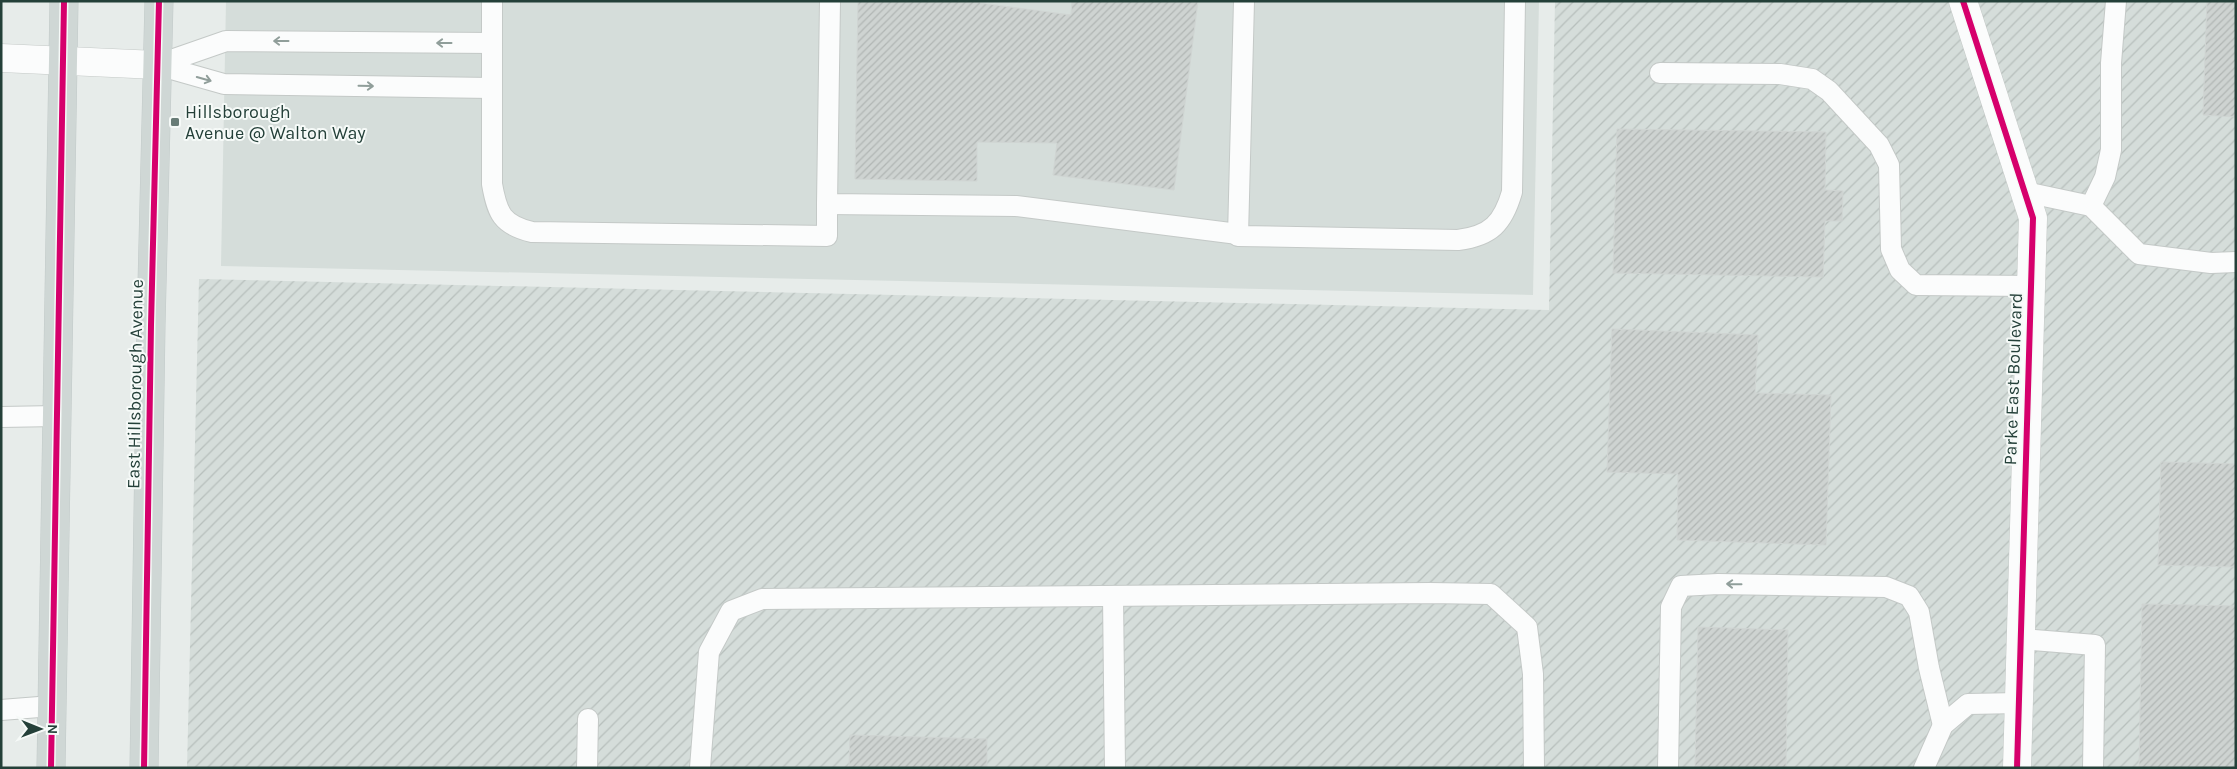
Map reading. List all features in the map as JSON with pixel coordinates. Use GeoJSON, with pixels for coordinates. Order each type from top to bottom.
{"type":"FeatureCollection","features":[{"type":"Feature","properties":{"kind":"main road"},"geometry":{"type":"LineString","coordinates":[[51,768],[64,1]]}},
{"type":"Feature","properties":{"kind":"main road","name":"East Hillsborough Avenue"},"geometry":{"type":"LineString","coordinates":[[144,768],[151,325],[159,1]]}},
{"type":"Feature","properties":{"kind":"street","name":"Parke East Boulevard"},"geometry":{"type":"LineString","coordinates":[[1963,1],[2033,218],[2017,768]]}},
{"type":"Feature","properties":{"kind":"street"},"geometry":{"type":"LineString","coordinates":[[1,58],[158,66]]}},
{"type":"Feature","properties":{"kind":"lane"},"geometry":{"type":"LineString","coordinates":[[492,1],[492,184],[496,205],[503,217],[515,228],[532,232],[827,236],[830,1]]}},
{"type":"Feature","properties":{"kind":"lane"},"geometry":{"type":"LineString","coordinates":[[1238,234],[1244,1]]}},
{"type":"Feature","properties":{"kind":"lane"},"geometry":{"type":"LineString","coordinates":[[827,204],[1016,206],[1238,234],[1458,240],[1475,238],[1490,230],[1501,220],[1508,208],[1512,192],[1515,1]]}},
{"type":"Feature","properties":{"kind":"lane"},"geometry":{"type":"LineString","coordinates":[[2091,206],[2105,177],[2110,150],[2111,62],[2116,1]]}},
{"type":"Feature","properties":{"kind":"lane"},"geometry":{"type":"LineString","coordinates":[[158,66],[226,41],[492,43]]}},
{"type":"Feature","properties":{"kind":"lane"},"geometry":{"type":"LineString","coordinates":[[158,66],[224,84],[492,88]]}},
{"type":"Feature","properties":{"kind":"lane"},"geometry":{"type":"LineString","coordinates":[[1660,73],[1780,74],[1812,79],[1829,91],[1880,145],[1889,165],[1890,249],[1900,270],[1916,285],[2031,286]]}},
{"type":"Feature","properties":{"kind":"lane"},"geometry":{"type":"LineString","coordinates":[[2025,192],[2091,206],[2139,254],[2211,263],[2236,262]]}},
{"type":"Feature","properties":{"kind":"lane"},"geometry":{"type":"LineString","coordinates":[[1,417],[57,416]]}},
{"type":"Feature","properties":{"kind":"lane"},"geometry":{"type":"LineString","coordinates":[[1668,768],[1670,612],[1681,586],[1718,584],[1886,587],[1909,596],[1919,612],[1929,668],[1943,725]]}},
{"type":"Feature","properties":{"kind":"lane"},"geometry":{"type":"LineString","coordinates":[[700,768],[709,652],[731,611],[762,599],[1491,594],[1526,627],[1533,674],[1534,768]]}},
{"type":"Feature","properties":{"kind":"lane"},"geometry":{"type":"LineString","coordinates":[[1113,596],[1115,768]]}},
{"type":"Feature","properties":{"kind":"lane"},"geometry":{"type":"LineString","coordinates":[[2021,639],[2096,646],[2093,768]]}},
{"type":"Feature","properties":{"kind":"lane"},"geometry":{"type":"LineString","coordinates":[[1924,768],[1943,725],[1968,704],[2018,703]]}},
{"type":"Feature","properties":{"kind":"lane"},"geometry":{"type":"LineString","coordinates":[[1,710],[52,706]]}},
{"type":"Feature","properties":{"kind":"lane"},"geometry":{"type":"LineString","coordinates":[[587,768],[588,719]]}},
{"type":"Feature","properties":{"kind":"shaded area"},"geometry":{"type":"Polygon","coordinates":[[[226,1],[1539,1],[1533,295],[221,266],[226,1]]]}},
{"type":"Feature","properties":{"kind":"shaded area"},"geometry":{"type":"Polygon","coordinates":[[[1555,1],[2236,1],[2236,768],[187,768],[199,279],[1549,310],[1555,1]]]}},
{"type":"Feature","properties":{"kind":"building"},"geometry":{"type":"Polygon","coordinates":[[[858,1],[980,1],[980,3],[1071,15],[1072,1],[1198,1],[1174,190],[1053,175],[1057,143],[977,142],[977,181],[855,179],[858,1]]]}},
{"type":"Feature","properties":{"kind":"building"},"geometry":{"type":"Polygon","coordinates":[[[2207,1],[2236,1],[2236,117],[2203,115],[2207,1]]]}},
{"type":"Feature","properties":{"kind":"building"},"geometry":{"type":"Polygon","coordinates":[[[1617,129],[1826,132],[1825,190],[1843,191],[1842,221],[1825,221],[1823,277],[1613,273],[1617,129]]]}},
{"type":"Feature","properties":{"kind":"building"},"geometry":{"type":"Polygon","coordinates":[[[1612,329],[1758,335],[1755,393],[1831,395],[1826,545],[1677,540],[1678,474],[1607,472],[1612,329]]]}},
{"type":"Feature","properties":{"kind":"building"},"geometry":{"type":"Polygon","coordinates":[[[2161,462],[2236,464],[2236,567],[2158,565],[2161,462]]]}},
{"type":"Feature","properties":{"kind":"building"},"geometry":{"type":"Polygon","coordinates":[[[2142,604],[2236,606],[2236,768],[2139,768],[2142,604]]]}},
{"type":"Feature","properties":{"kind":"building"},"geometry":{"type":"Polygon","coordinates":[[[1698,627],[1788,630],[1786,768],[1695,768],[1698,627]]]}},
{"type":"Feature","properties":{"kind":"building"},"geometry":{"type":"Polygon","coordinates":[[[850,735],[987,739],[987,768],[849,768],[850,735]]]}},
{"type":"Feature","properties":{"kind":"cycle path"},"geometry":{"type":"LineString","coordinates":[[51,768],[64,1]]}},
{"type":"Feature","properties":{"kind":"cycle path"},"geometry":{"type":"LineString","coordinates":[[144,768],[151,325],[159,1]]}},
{"type":"Feature","properties":{"kind":"cycle path"},"geometry":{"type":"LineString","coordinates":[[1963,1],[2033,218],[2017,768]]}},
{"type":"Feature","properties":{"kind":"place","name":"Hillsborough Avenue @ Walton Way"},"geometry":{"type":"Point","coordinates":[175,122]}}]}
